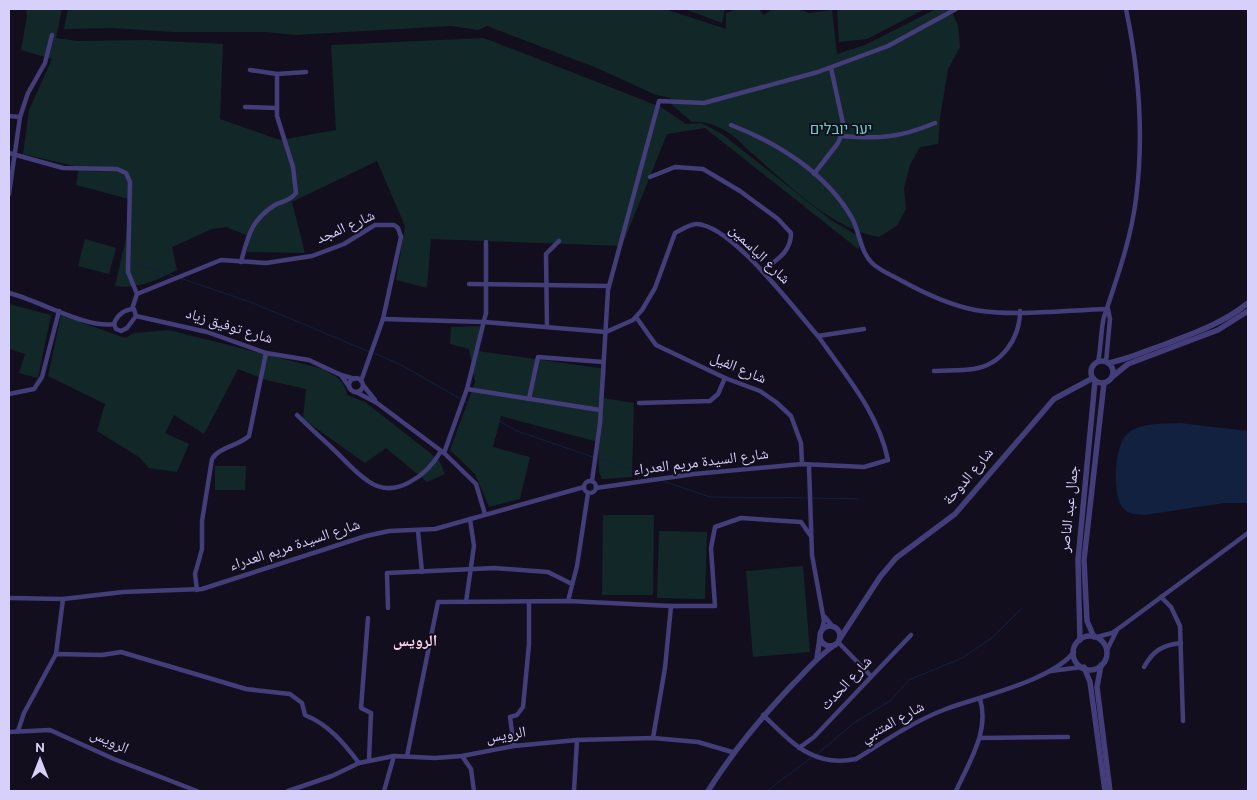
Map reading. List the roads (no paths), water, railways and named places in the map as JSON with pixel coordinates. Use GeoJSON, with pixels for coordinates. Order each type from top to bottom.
{"type":"FeatureCollection","features":[{"type":"Feature","properties":{"kind":"street"},"geometry":{"type":"LineString","coordinates":[[588,493],[594,492],[596,488],[592,481],[600,410],[609,286],[659,100],[704,103],[831,68],[888,46],[956,9]]}},
{"type":"Feature","properties":{"kind":"street"},"geometry":{"type":"LineString","coordinates":[[1126,9],[1135,51],[1141,137],[1136,199],[1126,247],[1103,323],[1098,362],[1091,369],[1094,380],[1104,383],[1128,364],[1218,330],[1248,311]]}},
{"type":"Feature","properties":{"kind":"street"},"geometry":{"type":"LineString","coordinates":[[9,194],[11,154],[20,118],[28,93],[45,63],[52,35]]}},
{"type":"Feature","properties":{"kind":"street"},"geometry":{"type":"LineString","coordinates":[[814,174],[841,136],[844,120],[831,68]]}},
{"type":"Feature","properties":{"kind":"street"},"geometry":{"type":"LineString","coordinates":[[250,70],[277,74],[306,72]]}},
{"type":"Feature","properties":{"kind":"street"},"geometry":{"type":"LineString","coordinates":[[241,262],[255,221],[277,204],[292,198],[296,193],[293,167],[276,108],[277,74]]}},
{"type":"Feature","properties":{"kind":"street"},"geometry":{"type":"LineString","coordinates":[[245,107],[276,108]]}},
{"type":"Feature","properties":{"kind":"street"},"geometry":{"type":"LineString","coordinates":[[9,116],[20,118]]}},
{"type":"Feature","properties":{"kind":"street"},"geometry":{"type":"LineString","coordinates":[[841,136],[870,138],[899,136],[934,123]]}},
{"type":"Feature","properties":{"kind":"street"},"geometry":{"type":"LineString","coordinates":[[731,125],[779,148],[814,174],[842,203],[857,229],[864,253],[879,268],[932,297],[974,310],[1020,312],[1108,310]]}},
{"type":"Feature","properties":{"kind":"street"},"geometry":{"type":"LineString","coordinates":[[11,154],[63,168],[117,169],[126,173],[130,182],[128,272],[137,294],[132,309]]}},
{"type":"Feature","properties":{"kind":"street"},"geometry":{"type":"LineString","coordinates":[[650,177],[675,167],[703,169],[740,191],[778,219],[790,233],[788,251],[762,271]]}},
{"type":"Feature","properties":{"kind":"street","name":"شارع الياسمين"},"geometry":{"type":"LineString","coordinates":[[636,318],[655,288],[675,233],[696,224],[716,231],[734,243],[762,271],[818,336],[863,400],[883,437],[888,460],[864,467],[809,466]]}},
{"type":"Feature","properties":{"kind":"street","name":"شارع المجد"},"geometry":{"type":"LineString","coordinates":[[137,294],[221,260],[266,263],[312,256],[344,244],[375,225],[394,225],[398,228],[401,237],[383,319],[362,383]]}},
{"type":"Feature","properties":{"kind":"street"},"geometry":{"type":"LineString","coordinates":[[547,327],[546,254],[559,241]]}},
{"type":"Feature","properties":{"kind":"street"},"geometry":{"type":"LineString","coordinates":[[297,415],[345,462],[369,482],[377,486],[385,487],[408,483],[427,470],[442,452],[467,389],[486,313],[486,242]]}},
{"type":"Feature","properties":{"kind":"street"},"geometry":{"type":"LineString","coordinates":[[469,284],[609,286]]}},
{"type":"Feature","properties":{"kind":"street"},"geometry":{"type":"LineString","coordinates":[[9,294],[29,298],[93,323],[114,324]]}},
{"type":"Feature","properties":{"kind":"street"},"geometry":{"type":"LineString","coordinates":[[1098,362],[1107,363],[1130,358],[1209,327],[1228,318],[1248,303]]}},
{"type":"Feature","properties":{"kind":"street"},"geometry":{"type":"LineString","coordinates":[[114,324],[118,330],[124,330],[136,316],[135,309],[132,309]]}},
{"type":"Feature","properties":{"kind":"street"},"geometry":{"type":"LineString","coordinates":[[114,324],[123,312],[132,309]]}},
{"type":"Feature","properties":{"kind":"street"},"geometry":{"type":"LineString","coordinates":[[1108,310],[1110,319],[1107,363],[1113,370],[1112,377]]}},
{"type":"Feature","properties":{"kind":"street"},"geometry":{"type":"LineString","coordinates":[[9,394],[34,389],[42,377],[59,311]]}},
{"type":"Feature","properties":{"kind":"street"},"geometry":{"type":"LineString","coordinates":[[934,371],[974,369],[992,362],[1008,349],[1016,337],[1020,324],[1020,312]]}},
{"type":"Feature","properties":{"kind":"street","name":"شارع توفيق زياد"},"geometry":{"type":"LineString","coordinates":[[136,316],[207,332],[266,353],[309,360],[340,375],[355,379]]}},
{"type":"Feature","properties":{"kind":"street"},"geometry":{"type":"LineString","coordinates":[[383,319],[484,322],[606,332],[636,318]]}},
{"type":"Feature","properties":{"kind":"street","name":"شارع الفيل"},"geometry":{"type":"LineString","coordinates":[[636,318],[656,345],[726,378],[760,391],[776,402],[790,416],[801,443],[802,464]]}},
{"type":"Feature","properties":{"kind":"street"},"geometry":{"type":"LineString","coordinates":[[818,336],[864,329]]}},
{"type":"Feature","properties":{"kind":"street"},"geometry":{"type":"LineString","coordinates":[[197,590],[195,574],[202,549],[202,521],[212,459],[215,454],[236,445],[249,436],[266,353]]}},
{"type":"Feature","properties":{"kind":"street"},"geometry":{"type":"LineString","coordinates":[[529,399],[538,357],[603,362]]}},
{"type":"Feature","properties":{"kind":"street"},"geometry":{"type":"LineString","coordinates":[[340,375],[350,388],[378,403],[442,452],[476,484],[485,514]]}},
{"type":"Feature","properties":{"kind":"street"},"geometry":{"type":"LineString","coordinates":[[640,403],[710,401],[718,394],[726,378]]}},
{"type":"Feature","properties":{"kind":"street"},"geometry":{"type":"LineString","coordinates":[[350,388],[351,382],[355,379],[362,383],[378,403]]}},
{"type":"Feature","properties":{"kind":"street","name":"شارع الدوحة"},"geometry":{"type":"LineString","coordinates":[[708,791],[732,752],[763,715],[816,660],[837,642],[880,577],[896,558],[955,514],[1054,399],[1094,380]]}},
{"type":"Feature","properties":{"kind":"street","name":"جمال عبد الناصر"},"geometry":{"type":"LineString","coordinates":[[1080,640],[1078,560],[1094,380]]}},
{"type":"Feature","properties":{"kind":"street"},"geometry":{"type":"LineString","coordinates":[[356,392],[360,391],[362,383]]}},
{"type":"Feature","properties":{"kind":"street","name":"جمال عبد الناصر"},"geometry":{"type":"LineString","coordinates":[[1095,637],[1087,621],[1084,560],[1104,383]]}},
{"type":"Feature","properties":{"kind":"street"},"geometry":{"type":"LineString","coordinates":[[467,389],[600,410]]}},
{"type":"Feature","properties":{"kind":"street","name":"شارع السيدة مريم العدراء"},"geometry":{"type":"LineString","coordinates":[[596,488],[694,474],[802,464],[809,466]]}},
{"type":"Feature","properties":{"kind":"street"},"geometry":{"type":"LineString","coordinates":[[809,466],[810,535],[813,568],[824,613],[820,650],[816,660]]}},
{"type":"Feature","properties":{"kind":"street"},"geometry":{"type":"LineString","coordinates":[[568,601],[588,493],[584,487],[587,482],[592,481]]}},
{"type":"Feature","properties":{"kind":"street","name":"شارع السيدة مريم العدراء"},"geometry":{"type":"LineString","coordinates":[[9,598],[63,599],[123,592],[197,590],[366,536],[389,531],[435,529],[584,487]]}},
{"type":"Feature","properties":{"kind":"street"},"geometry":{"type":"LineString","coordinates":[[407,756],[438,602],[568,601],[715,606],[711,548],[715,528],[740,518],[775,519],[801,522],[810,535]]}},
{"type":"Feature","properties":{"kind":"street"},"geometry":{"type":"LineString","coordinates":[[466,602],[474,546],[470,519]]}},
{"type":"Feature","properties":{"kind":"street"},"geometry":{"type":"LineString","coordinates":[[418,531],[422,572]]}},
{"type":"Feature","properties":{"kind":"street"},"geometry":{"type":"LineString","coordinates":[[1045,673],[1066,661],[1074,652],[1080,640],[1112,632],[1122,626],[1248,533]]}},
{"type":"Feature","properties":{"kind":"street"},"geometry":{"type":"LineString","coordinates":[[388,608],[387,573],[470,571],[495,568],[548,572],[572,584]]}},
{"type":"Feature","properties":{"kind":"street"},"geometry":{"type":"LineString","coordinates":[[1160,597],[1177,617],[1180,626],[1183,721]]}},
{"type":"Feature","properties":{"kind":"street"},"geometry":{"type":"LineString","coordinates":[[18,731],[24,713],[56,654],[63,599]]}},
{"type":"Feature","properties":{"kind":"street"},"geometry":{"type":"LineString","coordinates":[[514,746],[510,717],[517,715],[524,707],[529,644],[529,602]]}},
{"type":"Feature","properties":{"kind":"street"},"geometry":{"type":"LineString","coordinates":[[653,738],[665,668],[671,606]]}},
{"type":"Feature","properties":{"kind":"street"},"geometry":{"type":"LineString","coordinates":[[824,613],[835,628],[837,642],[871,676]]}},
{"type":"Feature","properties":{"kind":"street"},"geometry":{"type":"LineString","coordinates":[[368,618],[361,708],[371,713],[369,760]]}},
{"type":"Feature","properties":{"kind":"street","name":"شارع الدوحة"},"geometry":{"type":"LineString","coordinates":[[821,635],[827,627],[835,628],[852,621]]}},
{"type":"Feature","properties":{"kind":"street"},"geometry":{"type":"LineString","coordinates":[[1045,673],[1082,667],[1092,669],[1101,665],[1105,660],[1112,638],[1122,626]]}},
{"type":"Feature","properties":{"kind":"street","name":"شارع الحدث"},"geometry":{"type":"LineString","coordinates":[[799,748],[814,737],[911,634]]}},
{"type":"Feature","properties":{"kind":"street"},"geometry":{"type":"LineString","coordinates":[[821,635],[826,645],[837,642]]}},
{"type":"Feature","properties":{"kind":"street"},"geometry":{"type":"LineString","coordinates":[[1095,637],[1102,641],[1107,650]]}},
{"type":"Feature","properties":{"kind":"street"},"geometry":{"type":"LineString","coordinates":[[1144,668],[1149,658],[1161,647],[1182,643]]}},
{"type":"Feature","properties":{"kind":"street"},"geometry":{"type":"LineString","coordinates":[[56,654],[102,655],[121,652],[246,689],[290,694],[302,703],[304,715],[318,720],[338,736],[359,763]]}},
{"type":"Feature","properties":{"kind":"street"},"geometry":{"type":"LineString","coordinates":[[1074,652],[1074,658],[1082,667],[1090,682],[1105,791]]}},
{"type":"Feature","properties":{"kind":"street"},"geometry":{"type":"LineString","coordinates":[[1101,665],[1097,687],[1110,791]]}},
{"type":"Feature","properties":{"kind":"street","name":"شارع المتنبي"},"geometry":{"type":"LineString","coordinates":[[763,715],[799,748],[811,755],[832,762],[856,759],[928,717],[1045,673]]}},
{"type":"Feature","properties":{"kind":"street"},"geometry":{"type":"LineString","coordinates":[[956,791],[980,738],[984,721],[980,699]]}},
{"type":"Feature","properties":{"kind":"street","name":"الرويس"},"geometry":{"type":"LineString","coordinates":[[9,732],[50,730],[114,759],[197,791]]}},
{"type":"Feature","properties":{"kind":"street"},"geometry":{"type":"LineString","coordinates":[[980,738],[1068,737]]}},
{"type":"Feature","properties":{"kind":"street","name":"الرويس"},"geometry":{"type":"LineString","coordinates":[[288,791],[332,776],[359,763],[394,756],[462,756],[514,746],[577,740],[653,738],[698,742],[732,752]]}},
{"type":"Feature","properties":{"kind":"street"},"geometry":{"type":"LineString","coordinates":[[574,791],[577,740]]}},
{"type":"Feature","properties":{"kind":"street"},"geometry":{"type":"LineString","coordinates":[[384,791],[391,774],[394,756]]}},
{"type":"Feature","properties":{"kind":"street"},"geometry":{"type":"LineString","coordinates":[[462,756],[472,770],[474,791]]}},
{"type":"Feature","properties":{"kind":"water"},"geometry":{"type":"Polygon","coordinates":[[[1180,423],[1248,431],[1248,503],[1224,503],[1145,515],[1130,513],[1123,508],[1117,493],[1116,471],[1119,449],[1127,434],[1139,427],[1152,424],[1180,423]]]}},
{"type":"Feature","properties":{"kind":"waterway"},"geometry":{"type":"LineString","coordinates":[[134,263],[174,276]]}},
{"type":"Feature","properties":{"kind":"waterway"},"geometry":{"type":"LineString","coordinates":[[180,278],[253,303],[370,352]]}},
{"type":"Feature","properties":{"kind":"waterway"},"geometry":{"type":"LineString","coordinates":[[374,353],[401,365],[461,399]]}},
{"type":"Feature","properties":{"kind":"waterway"},"geometry":{"type":"LineString","coordinates":[[464,401],[517,431],[593,457]]}},
{"type":"Feature","properties":{"kind":"waterway"},"geometry":{"type":"LineString","coordinates":[[597,458],[654,478]]}},
{"type":"Feature","properties":{"kind":"waterway"},"geometry":{"type":"LineString","coordinates":[[660,480],[710,497],[809,498]]}},
{"type":"Feature","properties":{"kind":"waterway"},"geometry":{"type":"LineString","coordinates":[[813,498],[857,499]]}},
{"type":"Feature","properties":{"kind":"waterway"},"geometry":{"type":"LineString","coordinates":[[816,755],[854,723],[891,700],[909,680],[962,658],[993,637],[1022,608]]}},
{"type":"Feature","properties":{"kind":"waterway"},"geometry":{"type":"LineString","coordinates":[[767,791],[812,757]]}},
{"type":"Feature","properties":{"kind":"district","name":"الرويس"},"geometry":{"type":"Point","coordinates":[415,642]}},
{"type":"Feature","properties":{"kind":"park label","name":"יער יובלים"},"geometry":{"type":"Point","coordinates":[841,130]}}]}
